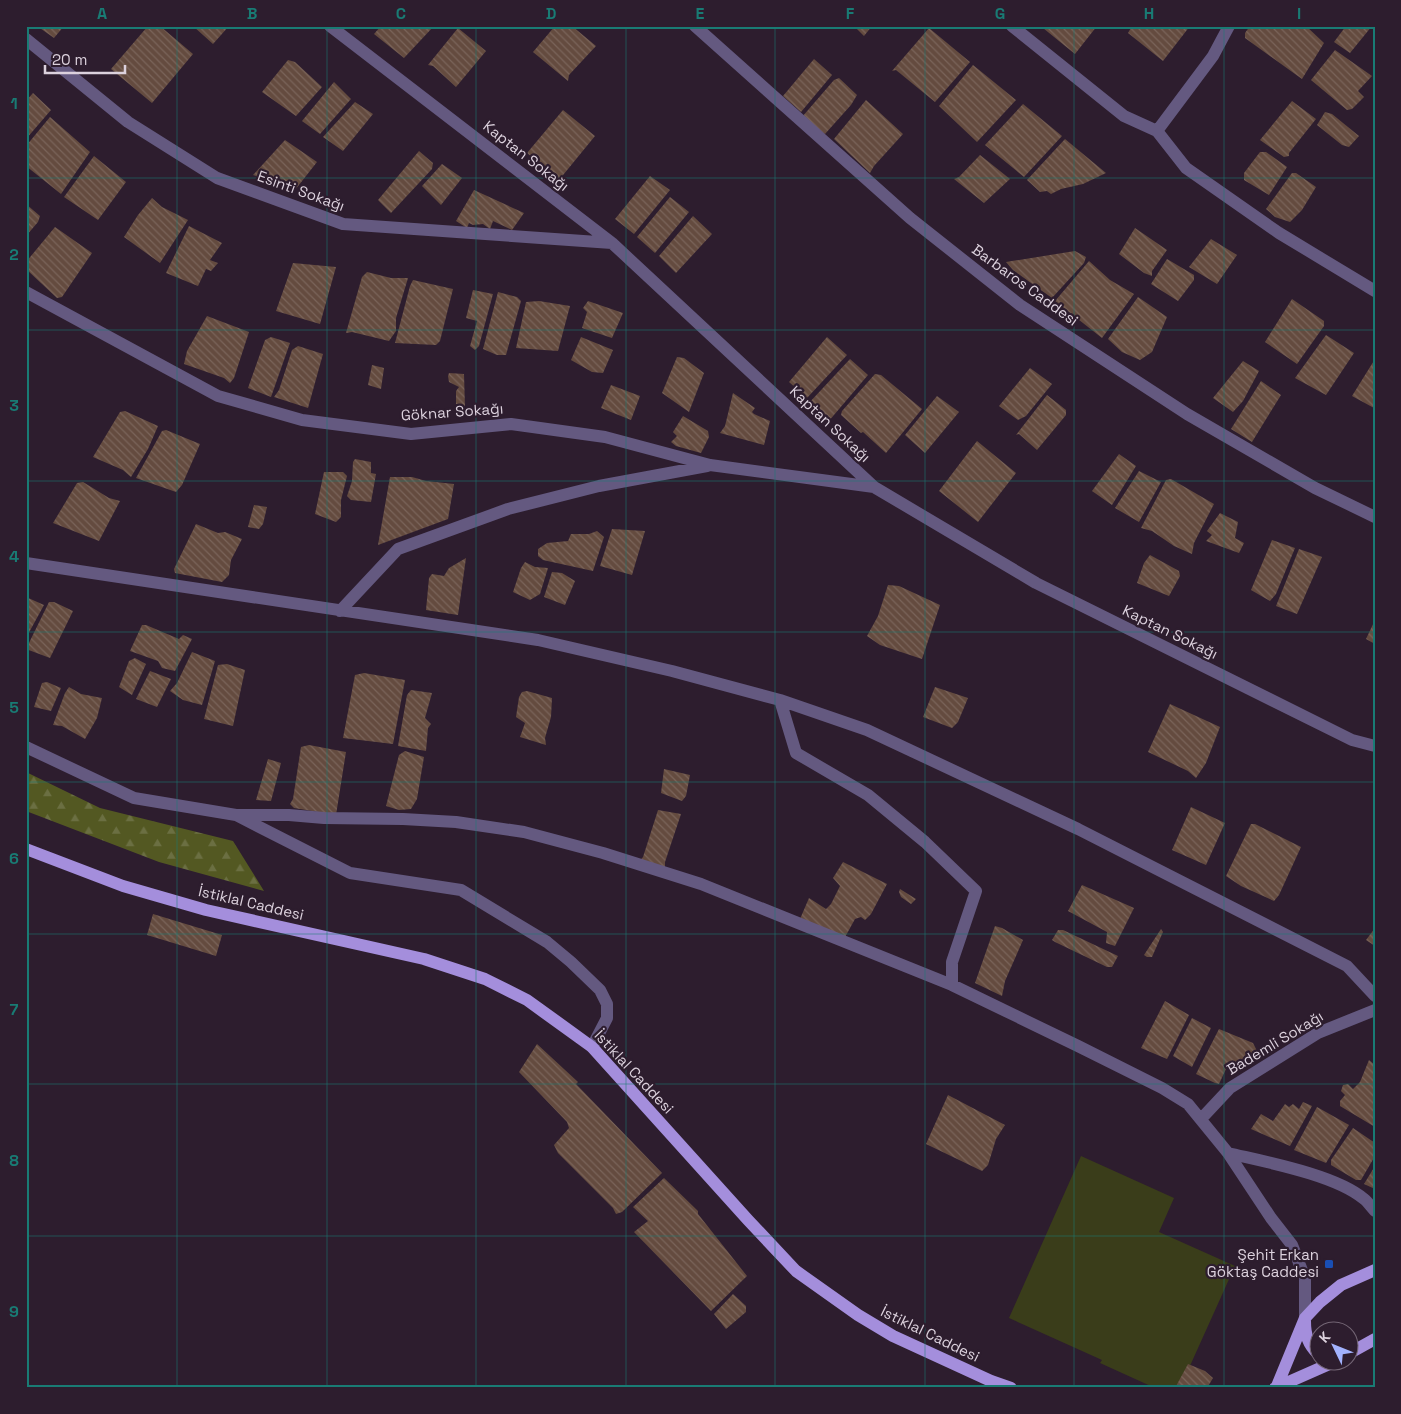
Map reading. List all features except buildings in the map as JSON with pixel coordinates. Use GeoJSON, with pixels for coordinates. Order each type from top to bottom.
{"type":"FeatureCollection","features":[{"type":"Feature","properties":{"kind":"main road","name":"İstiklal Caddesi"},"geometry":{"type":"LineString","coordinates":[[26,849],[123,886],[206,910],[424,959],[486,979],[527,1000],[592,1048],[796,1271],[858,1315],[893,1336],[991,1381],[1011,1388]]}},
{"type":"Feature","properties":{"kind":"main road"},"geometry":{"type":"LineString","coordinates":[[1276,1387],[1305,1318],[1320,1302],[1341,1285],[1375,1270]]}},
{"type":"Feature","properties":{"kind":"main road"},"geometry":{"type":"LineString","coordinates":[[1305,1318],[1305,1330],[1308,1340]]}},
{"type":"Feature","properties":{"kind":"main road"},"geometry":{"type":"LineString","coordinates":[[1358,1348],[1375,1339]]}},
{"type":"Feature","properties":{"kind":"main road"},"geometry":{"type":"LineString","coordinates":[[1276,1387],[1311,1372]]}},
{"type":"Feature","properties":{"kind":"street","name":"Kaptan Sokağı"},"geometry":{"type":"LineString","coordinates":[[330,26],[612,243],[874,487],[1036,583],[1352,740],[1375,746]]}},
{"type":"Feature","properties":{"kind":"street","name":"Barbaros Caddesi"},"geometry":{"type":"LineString","coordinates":[[695,26],[910,218],[1020,305],[1187,414],[1315,488],[1375,517]]}},
{"type":"Feature","properties":{"kind":"street"},"geometry":{"type":"LineString","coordinates":[[1012,26],[1124,116],[1158,131],[1186,168],[1279,233],[1375,291]]}},
{"type":"Feature","properties":{"kind":"street"},"geometry":{"type":"LineString","coordinates":[[1158,131],[1214,56],[1229,26]]}},
{"type":"Feature","properties":{"kind":"street","name":"Esinti Sokağı"},"geometry":{"type":"LineString","coordinates":[[26,39],[128,122],[217,178],[343,224],[612,243]]}},
{"type":"Feature","properties":{"kind":"street","name":"Göknar Sokağı"},"geometry":{"type":"LineString","coordinates":[[26,292],[218,396],[302,420],[411,434],[511,424],[605,437],[710,465],[874,487]]}},
{"type":"Feature","properties":{"kind":"street"},"geometry":{"type":"LineString","coordinates":[[340,611],[398,549],[508,509],[599,486],[710,465]]}},
{"type":"Feature","properties":{"kind":"street"},"geometry":{"type":"LineString","coordinates":[[26,563],[538,640],[672,671],[780,700],[866,730],[1078,829],[1347,966],[1375,996]]}},
{"type":"Feature","properties":{"kind":"street"},"geometry":{"type":"LineString","coordinates":[[780,700],[796,753],[868,795],[926,842],[976,891],[952,962],[952,985]]}},
{"type":"Feature","properties":{"kind":"street"},"geometry":{"type":"LineString","coordinates":[[26,747],[134,798],[236,815],[289,814],[324,818],[456,822],[524,832],[603,853],[701,884],[952,985],[1162,1088],[1188,1104],[1228,1152],[1271,1218],[1292,1246],[1305,1278],[1305,1318]]}},
{"type":"Feature","properties":{"kind":"street"},"geometry":{"type":"LineString","coordinates":[[236,815],[350,873],[461,890],[547,942],[600,990],[607,1004],[607,1018],[592,1048]]}},
{"type":"Feature","properties":{"kind":"street","name":"Bademli Sokağı"},"geometry":{"type":"LineString","coordinates":[[1201,1119],[1230,1088],[1318,1033],[1375,1010]]}},
{"type":"Feature","properties":{"kind":"street"},"geometry":{"type":"LineString","coordinates":[[1228,1152],[1310,1174],[1346,1187],[1365,1199],[1375,1211]]}},
{"type":"Feature","properties":{"kind":"green space"},"geometry":{"type":"Polygon","coordinates":[[[26,772],[100,808],[233,841],[264,891],[159,862],[26,811],[26,772]]]}},
{"type":"Feature","properties":{"kind":"green space"},"geometry":{"type":"Polygon","coordinates":[[[1081,1156],[1174,1198],[1159,1232],[1235,1266],[1180,1388],[1155,1388],[1100,1363],[1102,1360],[1009,1318],[1081,1156]]]}},
{"type":"Feature","properties":{"kind":"place","name":"Şehit Erkan Göktaş Caddesi"},"geometry":{"type":"Point","coordinates":[1329,1264]}}]}
